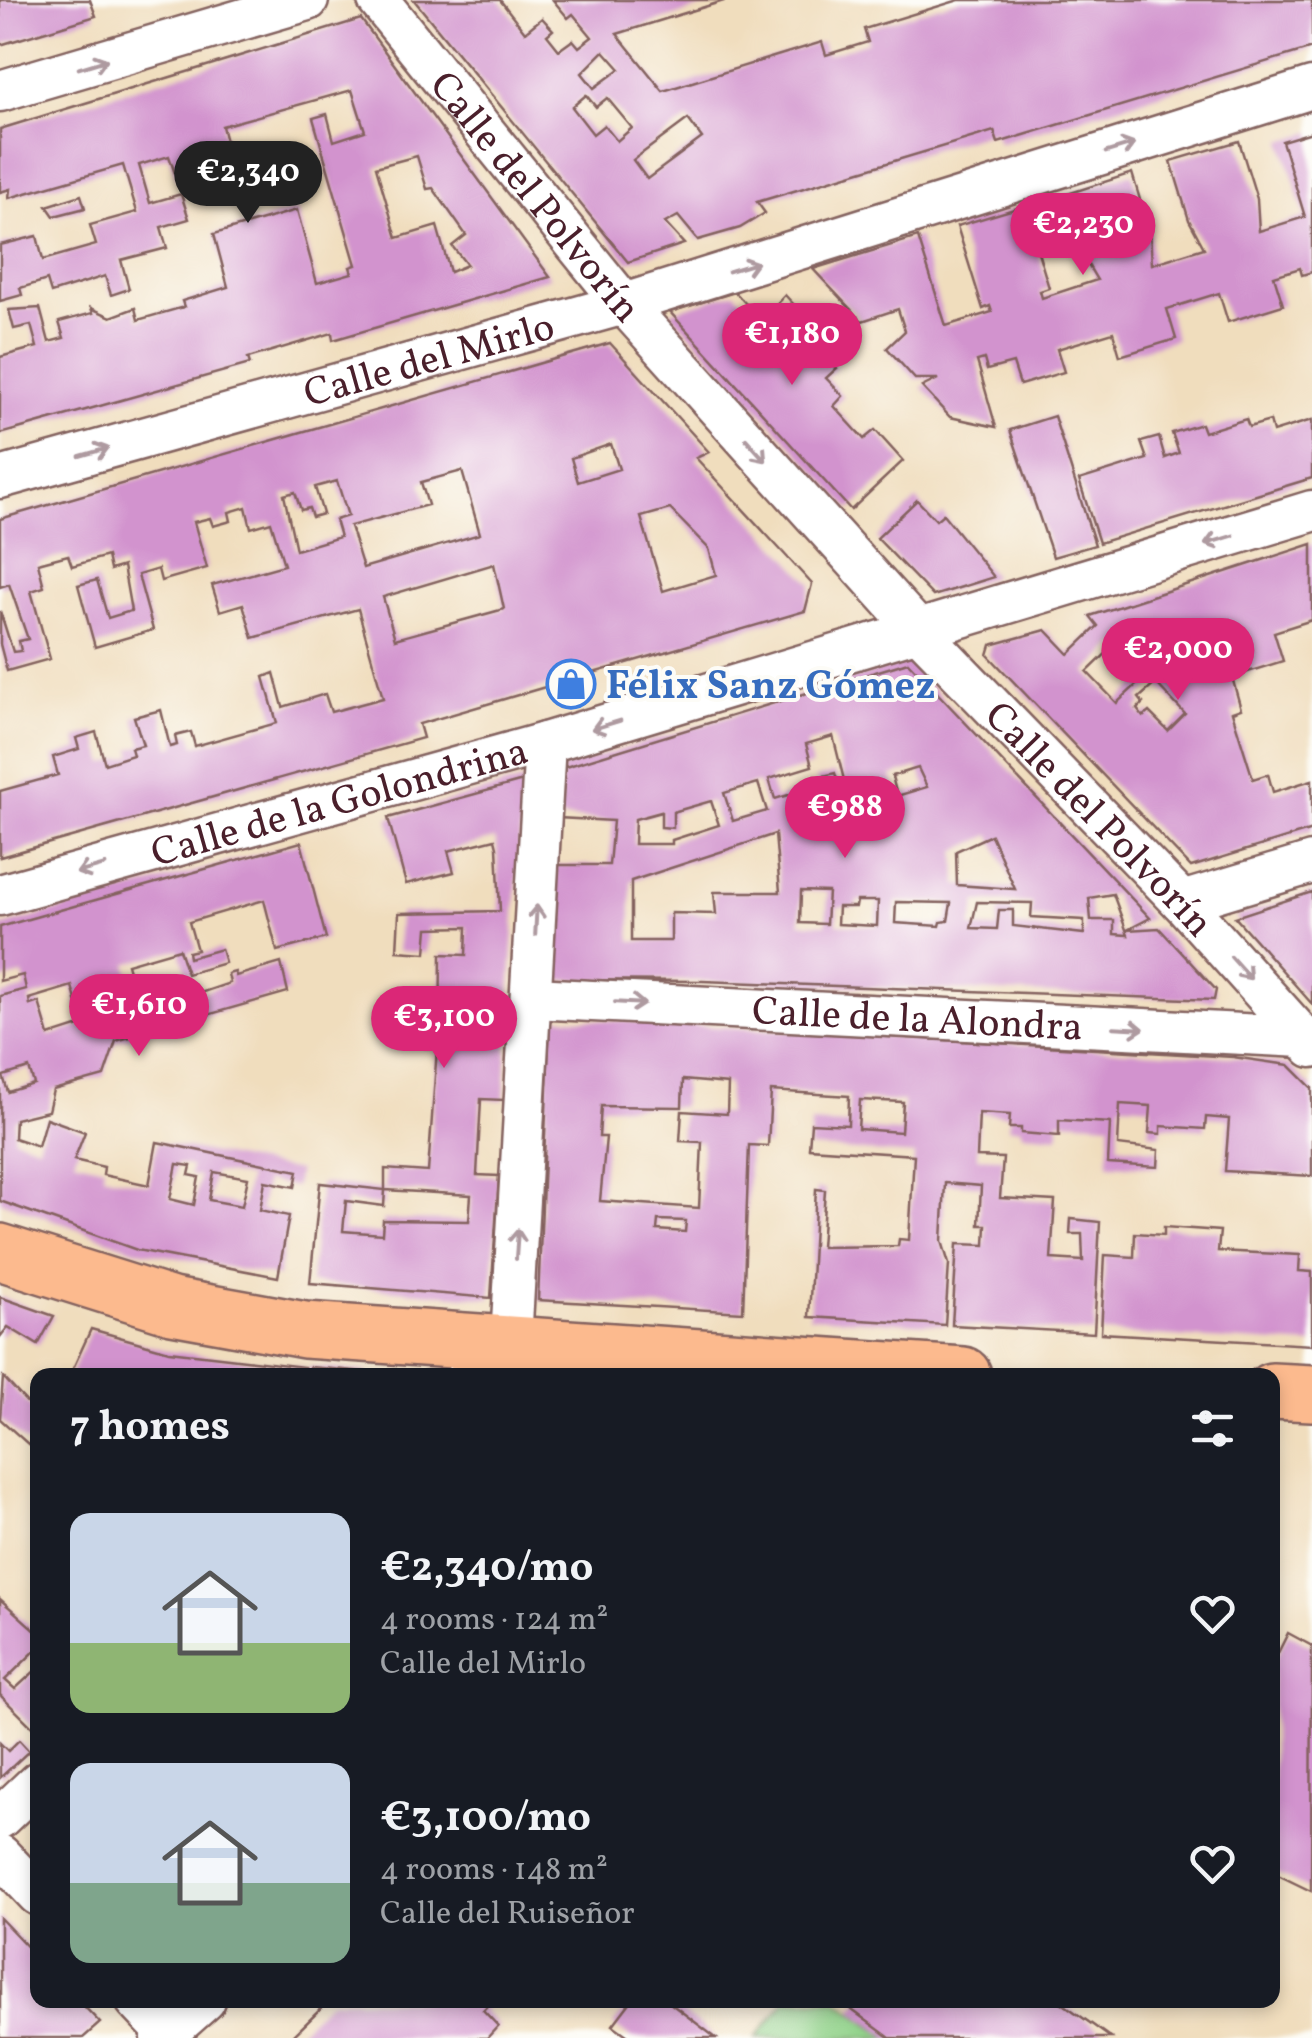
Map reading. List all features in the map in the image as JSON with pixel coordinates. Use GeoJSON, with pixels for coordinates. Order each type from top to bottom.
{"type":"FeatureCollection","features":[{"type":"Feature","properties":{"kind":"main road"},"geometry":{"type":"LineString","coordinates":[[0,1252],[191,1310],[305,1330],[511,1341],[821,1368]]}},
{"type":"Feature","properties":{"kind":"main road"},"geometry":{"type":"LineString","coordinates":[[1280,1392],[1312,1393]]}},
{"type":"Feature","properties":{"kind":"street"},"geometry":{"type":"LineString","coordinates":[[0,92],[308,0]]}},
{"type":"Feature","properties":{"kind":"street","name":"Calle del Polvorín"},"geometry":{"type":"LineString","coordinates":[[378,0],[624,304],[919,632],[1182,902],[1308,1042]]}},
{"type":"Feature","properties":{"kind":"street","name":"Calle del Mirlo"},"geometry":{"type":"LineString","coordinates":[[0,478],[624,304],[1312,88]]}},
{"type":"Feature","properties":{"kind":"street","name":"Calle de la Golondrina"},"geometry":{"type":"LineString","coordinates":[[0,895],[544,743],[1312,511]]}},
{"type":"Feature","properties":{"kind":"street"},"geometry":{"type":"LineString","coordinates":[[476,1368],[511,1341],[533,998],[544,743]]}},
{"type":"Feature","properties":{"kind":"street"},"geometry":{"type":"LineString","coordinates":[[1182,902],[1312,862]]}},
{"type":"Feature","properties":{"kind":"street","name":"Calle de la Alondra"},"geometry":{"type":"LineString","coordinates":[[533,998],[1308,1042]]}},
{"type":"Feature","properties":{"kind":"street"},"geometry":{"type":"LineString","coordinates":[[0,1818],[30,1790]]}},
{"type":"Feature","properties":{"kind":"street"},"geometry":{"type":"LineString","coordinates":[[0,1854],[30,1886]]}},
{"type":"Feature","properties":{"kind":"street"},"geometry":{"type":"LineString","coordinates":[[142,2008],[165,2036],[196,2008]]}},
{"type":"Feature","properties":{"kind":"green space"},"geometry":{"type":"Polygon","coordinates":[[[780,2008],[848,2008],[890,2038],[756,2038],[780,2008]]]}},
{"type":"Feature","properties":{"kind":"building"},"geometry":{"type":"Polygon","coordinates":[[[0,0],[90,0],[96,16],[0,45],[0,0]]]}},
{"type":"Feature","properties":{"kind":"building"},"geometry":{"type":"Polygon","coordinates":[[[414,0],[500,0],[525,32],[542,18],[553,30],[547,35],[559,50],[573,40],[579,47],[592,37],[573,14],[568,18],[553,0],[727,0],[617,34],[663,91],[822,42],[826,55],[868,42],[864,29],[959,0],[1312,0],[1312,48],[998,143],[994,131],[757,202],[765,213],[740,228],[698,240],[678,216],[665,223],[684,244],[628,262],[414,0]],[[604,51],[582,73],[594,88],[620,69],[604,51]],[[586,95],[572,107],[593,134],[604,125],[617,141],[632,128],[607,98],[596,107],[586,95]],[[688,119],[633,160],[647,179],[702,138],[688,119]]]}},
{"type":"Feature","properties":{"kind":"building"},"geometry":{"type":"Polygon","coordinates":[[[361,19],[550,277],[333,340],[332,333],[248,358],[250,364],[0,434],[0,357],[37,347],[31,325],[14,329],[9,310],[40,308],[49,342],[64,338],[59,322],[93,313],[91,308],[111,317],[135,308],[138,320],[184,307],[182,301],[228,287],[214,234],[297,210],[317,283],[352,273],[350,267],[356,265],[313,118],[327,114],[334,141],[365,131],[352,90],[222,126],[228,150],[218,153],[223,168],[178,182],[169,156],[139,165],[150,203],[181,194],[189,219],[161,227],[167,248],[121,260],[129,289],[111,295],[105,276],[51,293],[47,280],[20,288],[22,295],[0,301],[0,245],[37,236],[43,260],[96,245],[90,225],[137,212],[123,165],[9,198],[10,189],[0,192],[0,129],[361,19]],[[417,156],[376,167],[397,238],[437,226],[450,272],[467,265],[452,246],[466,235],[433,188],[427,189],[417,156]]]}},
{"type":"Feature","properties":{"kind":"building"},"geometry":{"type":"Polygon","coordinates":[[[1312,132],[1312,272],[1302,275],[1300,268],[1274,276],[1283,305],[1228,322],[1219,293],[1167,309],[1176,339],[1120,356],[1113,332],[1057,349],[1064,372],[1020,385],[1013,363],[987,370],[984,359],[977,361],[996,427],[950,417],[922,387],[938,379],[915,379],[887,348],[905,331],[898,309],[862,321],[813,269],[918,237],[946,326],[992,312],[990,306],[983,309],[957,226],[1024,206],[1049,288],[1040,291],[1042,298],[1097,280],[1081,253],[1064,195],[1132,173],[1150,233],[1152,264],[1204,248],[1189,220],[1171,161],[1239,141],[1257,199],[1259,231],[1305,217],[1282,141],[1312,132]]]}},
{"type":"Feature","properties":{"kind":"building"},"geometry":{"type":"Polygon","coordinates":[[[269,160],[279,194],[234,206],[223,171],[269,160]]]}},
{"type":"Feature","properties":{"kind":"building"},"geometry":{"type":"Polygon","coordinates":[[[81,195],[85,208],[54,216],[47,206],[81,195]]]}},
{"type":"Feature","properties":{"kind":"building"},"geometry":{"type":"Polygon","coordinates":[[[735,292],[761,320],[785,295],[832,346],[829,358],[837,368],[826,378],[843,396],[834,406],[864,439],[875,430],[903,461],[851,510],[670,312],[735,292]]]}},
{"type":"Feature","properties":{"kind":"building"},"geometry":{"type":"Polygon","coordinates":[[[610,343],[709,452],[696,458],[812,584],[805,611],[419,724],[423,738],[0,857],[0,791],[58,775],[53,757],[79,749],[76,738],[96,732],[105,764],[133,755],[131,748],[143,745],[134,717],[161,710],[170,747],[177,745],[175,736],[191,732],[195,746],[277,723],[264,677],[274,673],[283,707],[325,694],[331,712],[383,698],[358,609],[253,638],[243,604],[220,611],[212,585],[284,565],[271,522],[251,528],[246,507],[229,512],[231,521],[213,526],[210,518],[194,522],[207,568],[161,581],[158,569],[138,575],[153,630],[95,647],[78,585],[97,580],[108,618],[131,611],[123,566],[110,570],[107,556],[72,566],[68,555],[38,563],[44,587],[31,591],[50,659],[7,671],[0,644],[0,611],[13,652],[21,651],[19,641],[28,639],[9,584],[0,587],[0,519],[610,343]],[[611,444],[571,458],[578,482],[619,469],[611,444]],[[462,471],[421,482],[428,505],[350,526],[363,568],[480,534],[462,471]],[[337,481],[315,487],[323,514],[312,517],[309,508],[301,510],[295,492],[284,495],[296,550],[340,537],[335,520],[348,516],[337,481]],[[670,509],[641,517],[663,591],[716,575],[709,549],[670,509]],[[494,564],[383,597],[395,639],[504,609],[494,564]]]}},
{"type":"Feature","properties":{"kind":"building"},"geometry":{"type":"Polygon","coordinates":[[[1054,416],[1095,545],[1053,557],[1010,430],[1054,416]]]}},
{"type":"Feature","properties":{"kind":"building"},"geometry":{"type":"Polygon","coordinates":[[[1246,419],[1249,427],[1270,421],[1273,432],[1312,420],[1312,478],[1099,543],[1079,480],[1147,459],[1141,442],[1159,437],[1165,458],[1179,453],[1172,433],[1201,424],[1204,432],[1246,419]]]}},
{"type":"Feature","properties":{"kind":"building"},"geometry":{"type":"Polygon","coordinates":[[[917,500],[936,520],[943,514],[994,577],[933,596],[877,538],[917,500]]]}},
{"type":"Feature","properties":{"kind":"building"},"geometry":{"type":"Polygon","coordinates":[[[1312,544],[1312,620],[1274,632],[1283,661],[1232,677],[1241,709],[1232,712],[1253,779],[1268,774],[1273,792],[1312,780],[1312,830],[1191,867],[988,655],[991,645],[1046,630],[1069,654],[1098,626],[1090,616],[1312,544]],[[1118,642],[1087,672],[1117,703],[1148,674],[1118,642]],[[1156,683],[1139,698],[1143,703],[1137,709],[1143,717],[1149,712],[1168,731],[1185,714],[1156,683]]]}},
{"type":"Feature","properties":{"kind":"building"},"geometry":{"type":"Polygon","coordinates":[[[908,662],[1150,918],[1127,930],[1159,928],[1216,990],[1214,1000],[702,981],[552,980],[555,865],[609,865],[613,821],[558,818],[562,768],[908,662]],[[833,736],[806,744],[812,766],[769,779],[775,799],[818,786],[816,778],[835,773],[844,802],[849,800],[833,736]],[[918,768],[892,776],[897,796],[927,787],[918,768]],[[758,783],[724,793],[733,821],[767,811],[758,783]],[[711,801],[673,812],[673,828],[661,827],[661,812],[635,819],[634,844],[672,844],[672,840],[719,825],[711,801]],[[775,834],[631,881],[631,941],[671,941],[671,913],[716,914],[714,892],[780,892],[775,834]],[[991,835],[956,851],[957,885],[1015,889],[991,835]],[[801,891],[800,923],[826,924],[828,892],[801,891]],[[1113,894],[1089,898],[1091,920],[1114,920],[1114,934],[1128,935],[1113,894]],[[857,901],[856,907],[838,907],[837,924],[877,926],[878,901],[857,901]],[[896,902],[895,923],[940,926],[948,921],[951,903],[896,902]],[[977,902],[971,928],[997,929],[999,910],[1013,910],[1013,926],[1084,934],[1084,920],[1031,917],[1032,903],[977,902]]]}},
{"type":"Feature","properties":{"kind":"building"},"geometry":{"type":"Polygon","coordinates":[[[523,781],[504,1100],[481,1099],[477,1175],[499,1176],[491,1298],[310,1283],[320,1183],[385,1190],[385,1169],[428,1172],[437,1048],[425,1048],[425,1040],[440,1041],[441,954],[466,955],[467,927],[428,928],[426,953],[397,951],[399,913],[500,911],[495,839],[448,851],[454,872],[406,884],[388,818],[523,781]],[[385,1190],[384,1206],[346,1201],[343,1231],[382,1234],[383,1220],[469,1221],[471,1195],[385,1190]]]}},
{"type":"Feature","properties":{"kind":"building"},"geometry":{"type":"Polygon","coordinates":[[[301,842],[326,938],[277,951],[264,900],[189,922],[197,950],[188,952],[189,958],[221,949],[225,963],[187,974],[179,949],[127,964],[141,1013],[230,983],[228,974],[235,972],[236,976],[281,963],[288,992],[116,1041],[104,1076],[53,1090],[48,1111],[15,1119],[14,1138],[38,1146],[46,1118],[85,1132],[74,1160],[104,1167],[103,1175],[149,1185],[157,1142],[298,1171],[295,1187],[265,1181],[260,1210],[289,1216],[278,1277],[137,1250],[0,1201],[0,996],[26,989],[23,975],[0,981],[0,927],[301,842]],[[72,986],[29,999],[30,1005],[39,1002],[49,1036],[83,1025],[72,986]],[[29,1068],[3,1076],[8,1092],[34,1084],[29,1068]],[[177,1164],[170,1199],[194,1205],[199,1177],[189,1175],[191,1166],[177,1164]],[[214,1172],[209,1200],[242,1206],[248,1178],[214,1172]]]}},
{"type":"Feature","properties":{"kind":"building"},"geometry":{"type":"Polygon","coordinates":[[[1312,892],[1312,1004],[1235,917],[1312,892]]]}},
{"type":"Feature","properties":{"kind":"building"},"geometry":{"type":"Polygon","coordinates":[[[550,1017],[1233,1057],[1289,1065],[1312,1088],[1312,1176],[1225,1171],[1229,1119],[1206,1117],[1205,1129],[1161,1126],[1161,1134],[1149,1133],[1151,1106],[1120,1104],[1118,1145],[1159,1150],[1158,1167],[1108,1164],[1110,1123],[1059,1120],[1059,1136],[1021,1133],[1021,1128],[1009,1128],[1010,1115],[979,1113],[977,1157],[1003,1158],[1000,1198],[1055,1201],[1051,1259],[1083,1261],[1082,1234],[1070,1234],[1071,1219],[1100,1222],[1094,1333],[952,1325],[957,1244],[985,1245],[986,1225],[979,1225],[981,1186],[945,1183],[942,1241],[949,1264],[945,1325],[809,1317],[816,1189],[825,1190],[821,1247],[898,1246],[899,1239],[909,1240],[914,1155],[809,1148],[811,1123],[848,1125],[849,1096],[771,1091],[768,1146],[749,1145],[743,1312],[538,1300],[550,1017]],[[683,1080],[682,1107],[601,1106],[599,1137],[606,1137],[600,1201],[699,1208],[702,1142],[680,1141],[682,1111],[727,1114],[728,1084],[683,1080]],[[860,1100],[858,1129],[901,1132],[903,1102],[860,1100]],[[658,1220],[657,1230],[685,1232],[686,1221],[658,1220]]]}},
{"type":"Feature","properties":{"kind":"building"},"geometry":{"type":"Polygon","coordinates":[[[1164,1227],[1220,1231],[1218,1251],[1300,1255],[1299,1271],[1312,1272],[1312,1345],[1101,1333],[1105,1255],[1134,1257],[1135,1233],[1164,1235],[1164,1227]]]}},
{"type":"Feature","properties":{"kind":"building"},"geometry":{"type":"Polygon","coordinates":[[[0,1297],[54,1316],[38,1345],[8,1327],[0,1337],[0,1297]]]}},
{"type":"Feature","properties":{"kind":"building"},"geometry":{"type":"Polygon","coordinates":[[[91,1329],[169,1351],[304,1367],[304,1368],[73,1368],[91,1329]]]}},
{"type":"Feature","properties":{"kind":"building"},"geometry":{"type":"Polygon","coordinates":[[[3,1377],[30,1406],[30,1446],[0,1419],[3,1377]]]}},
{"type":"Feature","properties":{"kind":"building"},"geometry":{"type":"Polygon","coordinates":[[[0,1599],[30,1626],[30,1656],[5,1680],[15,1689],[30,1675],[30,1725],[0,1695],[0,1599]]]}},
{"type":"Feature","properties":{"kind":"building"},"geometry":{"type":"Polygon","coordinates":[[[1288,1633],[1312,1646],[1311,1891],[1280,1876],[1280,1649],[1288,1633]]]}},
{"type":"Feature","properties":{"kind":"building"},"geometry":{"type":"Polygon","coordinates":[[[19,1740],[29,1751],[0,1778],[0,1743],[8,1751],[19,1740]]]}},
{"type":"Feature","properties":{"kind":"building"},"geometry":{"type":"Polygon","coordinates":[[[0,1918],[30,1950],[30,2008],[86,2008],[100,2023],[83,2038],[0,2038],[0,1918]]]}},
{"type":"Feature","properties":{"kind":"building"},"geometry":{"type":"Polygon","coordinates":[[[322,2008],[485,2008],[498,2026],[487,2038],[291,2038],[322,2008]]]}},
{"type":"Feature","properties":{"kind":"building"},"geometry":{"type":"Polygon","coordinates":[[[626,2008],[677,2008],[716,2038],[631,2038],[613,2025],[626,2008]]]}},
{"type":"Feature","properties":{"kind":"building"},"geometry":{"type":"Polygon","coordinates":[[[1069,2008],[1111,2038],[890,2038],[852,2010],[1069,2008]]]}},
{"type":"Feature","properties":{"kind":"place","name":"Félix Sanz Gómez"},"geometry":{"type":"Point","coordinates":[571,684]}}]}
